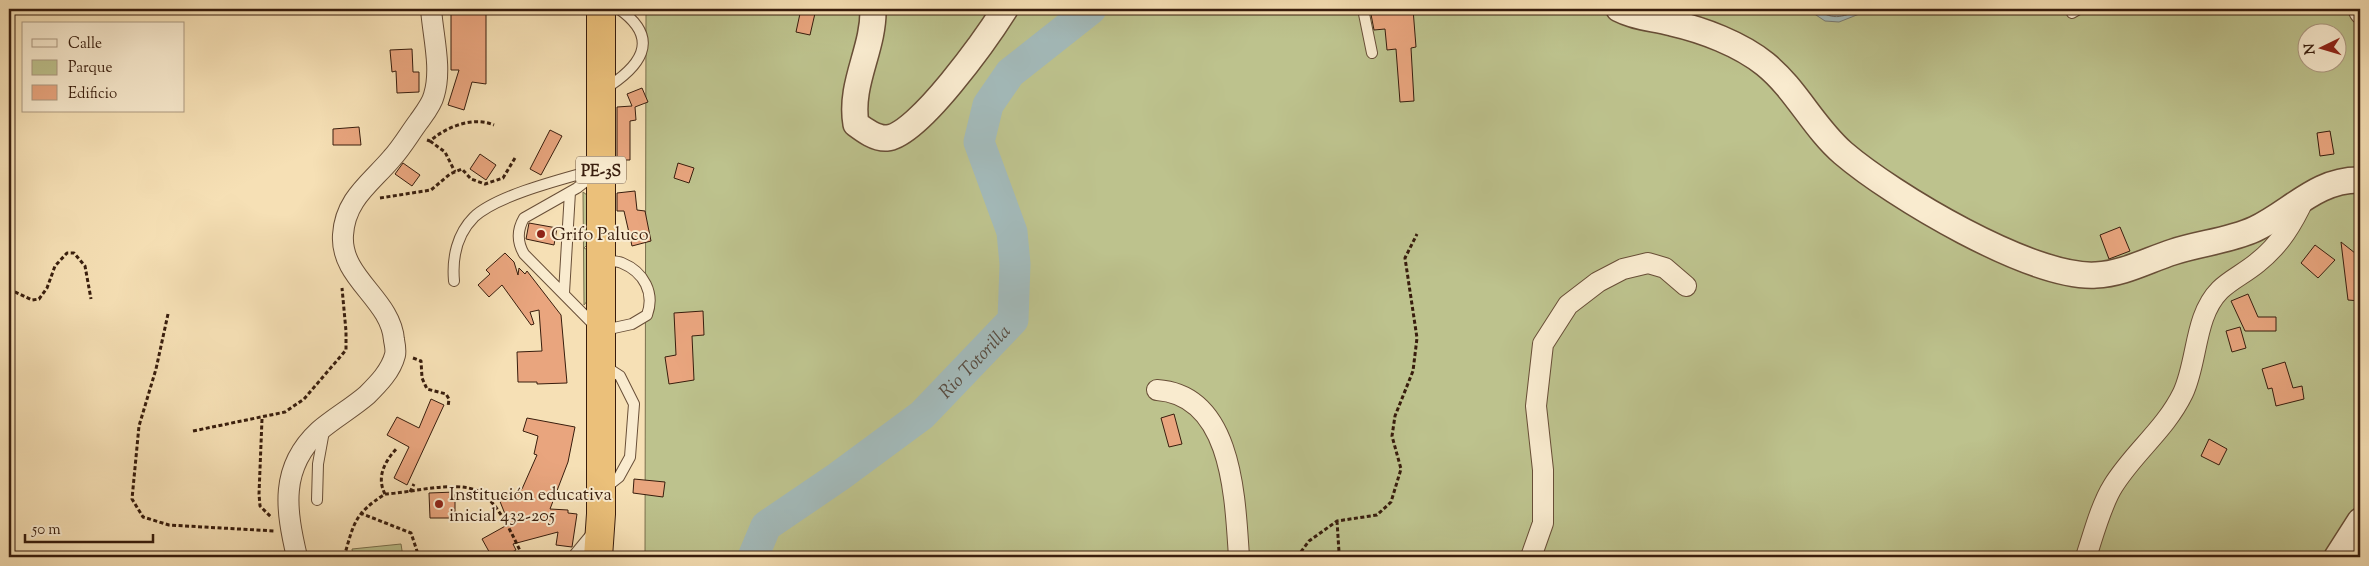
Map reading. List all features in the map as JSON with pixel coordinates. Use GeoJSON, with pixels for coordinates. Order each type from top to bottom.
{"type":"FeatureCollection","features":[{"type":"Feature","properties":{"kind":"highway","name":"PE-3S"},"geometry":{"type":"LineString","coordinates":[[598,546],[601,492],[601,9]]}},
{"type":"Feature","properties":{"kind":"street"},"geometry":{"type":"LineString","coordinates":[[297,557],[287,498],[292,469],[303,448],[324,427],[374,389],[389,370],[396,354],[393,328],[381,306],[357,278],[343,250],[343,233],[349,209],[359,191],[393,157],[434,97],[437,80],[431,9]]}},
{"type":"Feature","properties":{"kind":"street"},"geometry":{"type":"LineString","coordinates":[[873,9],[873,26],[856,87],[853,109],[856,124],[867,132],[886,138],[899,134],[920,118],[988,36],[1005,9]]}},
{"type":"Feature","properties":{"kind":"street"},"geometry":{"type":"LineString","coordinates":[[1620,9],[1644,18],[1672,23],[1738,47],[1765,64],[1788,88],[1811,120],[1829,139],[1843,153],[1874,177],[1973,236],[2044,266],[2096,276],[2114,272],[2175,251],[2242,235],[2332,183],[2360,180]]}},
{"type":"Feature","properties":{"kind":"street"},"geometry":{"type":"LineString","coordinates":[[2358,9],[2360,13]]}},
{"type":"Feature","properties":{"kind":"street"},"geometry":{"type":"LineString","coordinates":[[2086,557],[2112,487],[2170,418],[2184,390],[2196,356],[2200,328],[2210,305],[2220,290],[2273,249],[2291,226],[2305,197]]}},
{"type":"Feature","properties":{"kind":"street"},"geometry":{"type":"LineString","coordinates":[[1531,557],[1543,523],[1543,470],[1536,406],[1543,344],[1568,305],[1598,282],[1623,269],[1648,263],[1665,268],[1686,286]]}},
{"type":"Feature","properties":{"kind":"street"},"geometry":{"type":"LineString","coordinates":[[1156,390],[1171,391],[1187,398],[1202,410],[1221,440],[1231,483],[1239,557]]}},
{"type":"Feature","properties":{"kind":"street"},"geometry":{"type":"LineString","coordinates":[[2337,557],[2360,521]]}},
{"type":"Feature","properties":{"kind":"street"},"geometry":{"type":"LineString","coordinates":[[579,557],[598,546]]}},
{"type":"Feature","properties":{"kind":"lane"},"geometry":{"type":"LineString","coordinates":[[600,92],[631,71],[640,58],[641,33],[633,18],[619,9]]}},
{"type":"Feature","properties":{"kind":"lane"},"geometry":{"type":"LineString","coordinates":[[1363,9],[1372,54]]}},
{"type":"Feature","properties":{"kind":"lane"},"geometry":{"type":"LineString","coordinates":[[601,168],[589,180],[524,218],[520,225],[518,238],[524,254],[600,331],[632,324],[647,315],[651,297],[650,289],[637,272],[622,262],[601,260]]}},
{"type":"Feature","properties":{"kind":"lane"},"geometry":{"type":"LineString","coordinates":[[454,281],[453,267],[459,240],[473,218],[484,209],[528,190],[601,168]]}},
{"type":"Feature","properties":{"kind":"lane"},"geometry":{"type":"LineString","coordinates":[[564,294],[570,192]]}},
{"type":"Feature","properties":{"kind":"lane"},"geometry":{"type":"LineString","coordinates":[[317,500],[318,464],[324,427]]}},
{"type":"Feature","properties":{"kind":"path"},"geometry":{"type":"LineString","coordinates":[[430,141],[457,125],[474,123],[494,125]]}},
{"type":"Feature","properties":{"kind":"path"},"geometry":{"type":"LineString","coordinates":[[411,132],[430,141],[446,152],[452,161],[455,172]]}},
{"type":"Feature","properties":{"kind":"path"},"geometry":{"type":"LineString","coordinates":[[349,209],[382,198],[432,190],[455,172],[462,169],[471,179],[485,184],[503,178],[515,158]]}},
{"type":"Feature","properties":{"kind":"path"},"geometry":{"type":"LineString","coordinates":[[1297,557],[1309,540],[1337,521],[1377,514],[1391,502],[1401,469],[1392,436],[1395,416],[1413,371],[1417,338],[1406,258],[1417,234]]}},
{"type":"Feature","properties":{"kind":"path"},"geometry":{"type":"LineString","coordinates":[[9,289],[32,300],[39,299],[47,288],[55,266],[67,253],[74,253],[84,266],[91,299]]}},
{"type":"Feature","properties":{"kind":"path"},"geometry":{"type":"LineString","coordinates":[[193,431],[262,419],[285,412],[304,399],[346,350],[342,287]]}},
{"type":"Feature","properties":{"kind":"path"},"geometry":{"type":"LineString","coordinates":[[168,314],[156,369],[139,426],[132,499],[143,517],[169,525],[259,532],[292,530]]}},
{"type":"Feature","properties":{"kind":"path"},"geometry":{"type":"LineString","coordinates":[[396,354],[421,361],[422,378],[427,389],[446,394],[449,399],[448,407]]}},
{"type":"Feature","properties":{"kind":"path"},"geometry":{"type":"LineString","coordinates":[[262,419],[259,470],[260,506],[270,517],[292,530]]}},
{"type":"Feature","properties":{"kind":"path"},"geometry":{"type":"LineString","coordinates":[[385,494],[381,486],[381,475],[384,465],[397,448]]}},
{"type":"Feature","properties":{"kind":"path"},"geometry":{"type":"LineString","coordinates":[[410,492],[414,484]]}},
{"type":"Feature","properties":{"kind":"path"},"geometry":{"type":"LineString","coordinates":[[344,557],[351,531],[360,513],[385,494],[446,488],[478,492],[492,503],[512,533],[523,557]]}},
{"type":"Feature","properties":{"kind":"path"},"geometry":{"type":"LineString","coordinates":[[360,513],[411,533],[419,557]]}},
{"type":"Feature","properties":{"kind":"path"},"geometry":{"type":"LineString","coordinates":[[1337,521],[1339,552],[1337,557]]}},
{"type":"Feature","properties":{"kind":"green space"},"geometry":{"type":"Polygon","coordinates":[[[646,9],[2360,9],[2360,532],[2341,557],[645,557],[646,9]]]}},
{"type":"Feature","properties":{"kind":"green space"},"geometry":{"type":"Polygon","coordinates":[[[583,192],[587,195],[587,245],[584,248],[588,250],[588,300],[584,305],[583,192]]]}},
{"type":"Feature","properties":{"kind":"green space"},"geometry":{"type":"Polygon","coordinates":[[[401,544],[403,557],[353,557],[352,549],[401,544]]]}},
{"type":"Feature","properties":{"kind":"water"},"geometry":{"type":"Polygon","coordinates":[[[1807,9],[1872,9],[1839,22],[1825,21],[1807,9]]]}},
{"type":"Feature","properties":{"kind":"building"},"geometry":{"type":"Polygon","coordinates":[[[451,9],[486,9],[486,84],[472,82],[464,110],[448,105],[459,70],[451,70],[451,9]]]}},
{"type":"Feature","properties":{"kind":"building"},"geometry":{"type":"Polygon","coordinates":[[[801,9],[816,9],[810,35],[796,32],[801,9]]]}},
{"type":"Feature","properties":{"kind":"building"},"geometry":{"type":"Polygon","coordinates":[[[1370,9],[1413,9],[1416,47],[1411,48],[1414,101],[1400,102],[1396,49],[1387,50],[1385,29],[1374,30],[1370,9]]]}},
{"type":"Feature","properties":{"kind":"building"},"geometry":{"type":"Polygon","coordinates":[[[412,49],[413,72],[419,72],[419,92],[397,93],[396,71],[392,72],[390,50],[412,49]]]}},
{"type":"Feature","properties":{"kind":"building"},"geometry":{"type":"Polygon","coordinates":[[[642,88],[648,102],[635,107],[636,120],[630,121],[630,160],[617,160],[617,107],[632,106],[627,94],[642,88]]]}},
{"type":"Feature","properties":{"kind":"building"},"geometry":{"type":"Polygon","coordinates":[[[359,127],[361,145],[333,145],[333,129],[359,127]]]}},
{"type":"Feature","properties":{"kind":"building"},"geometry":{"type":"Polygon","coordinates":[[[550,130],[562,136],[541,175],[530,169],[550,130]]]}},
{"type":"Feature","properties":{"kind":"building"},"geometry":{"type":"Polygon","coordinates":[[[2330,131],[2334,154],[2320,156],[2317,133],[2330,131]]]}},
{"type":"Feature","properties":{"kind":"building"},"geometry":{"type":"Polygon","coordinates":[[[480,154],[496,165],[486,180],[470,169],[480,154]]]}},
{"type":"Feature","properties":{"kind":"building"},"geometry":{"type":"Polygon","coordinates":[[[403,163],[420,175],[412,186],[395,174],[403,163]]]}},
{"type":"Feature","properties":{"kind":"building"},"geometry":{"type":"Polygon","coordinates":[[[678,163],[694,168],[689,183],[674,178],[678,163]]]}},
{"type":"Feature","properties":{"kind":"building"},"geometry":{"type":"Polygon","coordinates":[[[635,191],[637,210],[645,211],[651,241],[632,246],[624,211],[617,211],[617,193],[635,191]]]}},
{"type":"Feature","properties":{"kind":"building","name":"Grifo Paluco"},"geometry":{"type":"Polygon","coordinates":[[[529,223],[557,228],[554,245],[526,239],[529,223]]]}},
{"type":"Feature","properties":{"kind":"building"},"geometry":{"type":"Polygon","coordinates":[[[2120,227],[2130,251],[2109,259],[2100,235],[2120,227]]]}},
{"type":"Feature","properties":{"kind":"building"},"geometry":{"type":"Polygon","coordinates":[[[2341,242],[2360,257],[2360,301],[2348,300],[2341,242]]]}},
{"type":"Feature","properties":{"kind":"building"},"geometry":{"type":"Polygon","coordinates":[[[2315,245],[2335,260],[2318,278],[2301,263],[2315,245]]]}},
{"type":"Feature","properties":{"kind":"building"},"geometry":{"type":"Polygon","coordinates":[[[505,253],[514,262],[518,275],[519,268],[525,274],[527,271],[561,315],[567,383],[537,384],[537,382],[518,382],[517,352],[542,351],[539,310],[530,312],[534,324],[531,325],[502,285],[489,297],[478,285],[490,274],[486,270],[505,253]]]}},
{"type":"Feature","properties":{"kind":"building"},"geometry":{"type":"Polygon","coordinates":[[[2248,294],[2258,317],[2276,317],[2276,331],[2245,331],[2231,301],[2248,294]]]}},
{"type":"Feature","properties":{"kind":"building"},"geometry":{"type":"Polygon","coordinates":[[[703,311],[704,335],[692,336],[694,380],[669,384],[665,357],[676,355],[674,313],[703,311]]]}},
{"type":"Feature","properties":{"kind":"building"},"geometry":{"type":"Polygon","coordinates":[[[2240,327],[2246,348],[2232,352],[2226,331],[2240,327]]]}},
{"type":"Feature","properties":{"kind":"building"},"geometry":{"type":"Polygon","coordinates":[[[2285,362],[2293,388],[2302,386],[2304,399],[2276,406],[2272,388],[2268,389],[2262,369],[2285,362]]]}},
{"type":"Feature","properties":{"kind":"building"},"geometry":{"type":"Polygon","coordinates":[[[431,399],[444,405],[407,485],[394,478],[409,447],[387,435],[397,417],[419,428],[431,399]]]}},
{"type":"Feature","properties":{"kind":"building"},"geometry":{"type":"Polygon","coordinates":[[[1174,414],[1182,444],[1169,447],[1161,418],[1174,414]]]}},
{"type":"Feature","properties":{"kind":"building"},"geometry":{"type":"Polygon","coordinates":[[[527,418],[575,427],[568,462],[550,509],[568,510],[568,513],[577,514],[572,547],[556,545],[558,532],[513,544],[516,550],[503,557],[492,557],[482,539],[509,524],[499,499],[522,489],[537,455],[534,454],[538,436],[523,431],[527,418]]]}},
{"type":"Feature","properties":{"kind":"building"},"geometry":{"type":"Polygon","coordinates":[[[2209,439],[2227,449],[2219,465],[2201,456],[2209,439]]]}},
{"type":"Feature","properties":{"kind":"building"},"geometry":{"type":"Polygon","coordinates":[[[634,479],[665,482],[663,497],[633,493],[634,479]]]}},
{"type":"Feature","properties":{"kind":"building"},"geometry":{"type":"Polygon","coordinates":[[[455,492],[455,518],[430,518],[429,493],[455,492]]]}},
{"type":"Feature","properties":{"kind":"waterway","name":"Rio Totorilla"},"geometry":{"type":"LineString","coordinates":[[753,557],[766,526],[838,477],[922,415],[1013,320],[1015,264],[1012,232],[979,142],[988,105],[1010,73],[1091,9]]}},
{"type":"Feature","properties":{"kind":"place","name":"Grifo Paluco"},"geometry":{"type":"Point","coordinates":[541,234]}},
{"type":"Feature","properties":{"kind":"place","name":"Institución educativa inicial 432-205"},"geometry":{"type":"Point","coordinates":[439,504]}}]}
